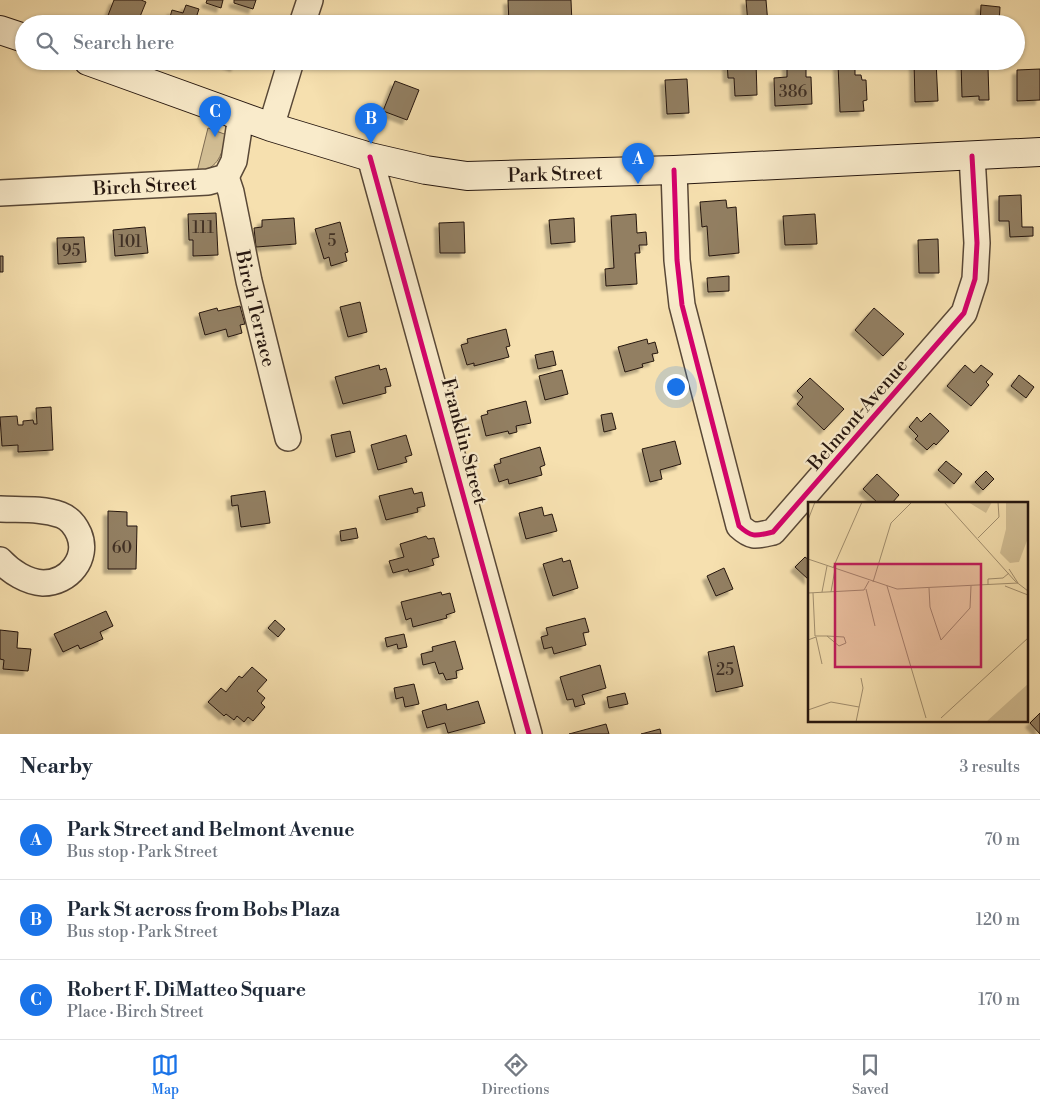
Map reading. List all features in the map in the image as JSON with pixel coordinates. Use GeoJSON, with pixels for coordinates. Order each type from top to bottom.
{"type":"FeatureCollection","features":[{"type":"Feature","properties":{"kind":"main road"},"geometry":{"type":"LineString","coordinates":[[0,30],[15,35]]}},
{"type":"Feature","properties":{"kind":"main road","name":"Park Street"},"geometry":{"type":"LineString","coordinates":[[113,70],[271,127],[370,157],[426,170],[466,176],[674,170],[1040,152]]}},
{"type":"Feature","properties":{"kind":"street"},"geometry":{"type":"LineString","coordinates":[[305,15],[310,0]]}},
{"type":"Feature","properties":{"kind":"street"},"geometry":{"type":"LineString","coordinates":[[271,127],[288,70]]}},
{"type":"Feature","properties":{"kind":"street"},"geometry":{"type":"LineString","coordinates":[[226,177],[234,161],[241,116]]}},
{"type":"Feature","properties":{"kind":"street","name":"Belmont Avenue"},"geometry":{"type":"LineString","coordinates":[[674,170],[677,260],[682,305],[739,526],[747,534],[757,536],[773,532],[964,313],[975,279],[977,243],[972,156]]}},
{"type":"Feature","properties":{"kind":"street","name":"Franklin Street"},"geometry":{"type":"LineString","coordinates":[[370,157],[529,734]]}},
{"type":"Feature","properties":{"kind":"street","name":"Birch Street"},"geometry":{"type":"LineString","coordinates":[[0,193],[208,182],[226,177]]}},
{"type":"Feature","properties":{"kind":"street","name":"Birch Terrace"},"geometry":{"type":"LineString","coordinates":[[226,177],[231,192],[249,281],[288,438]]}},
{"type":"Feature","properties":{"kind":"street"},"geometry":{"type":"LineString","coordinates":[[0,509],[38,510],[62,516],[71,522],[77,530],[82,548],[79,561],[73,570],[65,577],[43,583],[31,581],[13,572],[0,560]]}},
{"type":"Feature","properties":{"kind":"shaded area"},"geometry":{"type":"Polygon","coordinates":[[[208,128],[227,135],[221,154],[215,164],[197,172],[208,128]]]}},
{"type":"Feature","properties":{"kind":"building"},"geometry":{"type":"Polygon","coordinates":[[[114,0],[141,0],[146,2],[141,15],[108,15],[114,0]]]}},
{"type":"Feature","properties":{"kind":"building"},"geometry":{"type":"Polygon","coordinates":[[[207,0],[223,0],[221,8],[206,3],[207,0]]]}},
{"type":"Feature","properties":{"kind":"building"},"geometry":{"type":"Polygon","coordinates":[[[234,0],[256,0],[253,9],[234,3],[234,0]]]}},
{"type":"Feature","properties":{"kind":"building"},"geometry":{"type":"Polygon","coordinates":[[[508,0],[571,0],[572,15],[509,15],[508,0]]]}},
{"type":"Feature","properties":{"kind":"building"},"geometry":{"type":"Polygon","coordinates":[[[746,0],[766,0],[767,15],[747,15],[746,0]]]}},
{"type":"Feature","properties":{"kind":"building"},"geometry":{"type":"Polygon","coordinates":[[[186,5],[199,9],[197,15],[171,15],[172,10],[183,13],[186,5]]]}},
{"type":"Feature","properties":{"kind":"building"},"geometry":{"type":"Polygon","coordinates":[[[981,5],[1000,7],[1000,15],[980,15],[981,5]]]}},
{"type":"Feature","properties":{"kind":"building"},"geometry":{"type":"Polygon","coordinates":[[[1040,69],[1040,100],[1017,101],[1017,70],[1040,69]]]}},
{"type":"Feature","properties":{"kind":"building"},"geometry":{"type":"Polygon","coordinates":[[[728,70],[756,70],[757,95],[735,96],[734,78],[728,78],[728,70]]]}},
{"type":"Feature","properties":{"kind":"building"},"geometry":{"type":"Polygon","coordinates":[[[787,70],[806,70],[806,77],[811,77],[812,104],[775,106],[774,78],[787,77],[787,70]]]}},
{"type":"Feature","properties":{"kind":"building"},"geometry":{"type":"Polygon","coordinates":[[[838,70],[855,70],[855,75],[861,75],[862,80],[866,80],[867,100],[863,101],[864,111],[840,112],[838,70]]]}},
{"type":"Feature","properties":{"kind":"building"},"geometry":{"type":"Polygon","coordinates":[[[914,70],[936,70],[938,101],[915,102],[914,70]]]}},
{"type":"Feature","properties":{"kind":"building"},"geometry":{"type":"Polygon","coordinates":[[[961,70],[988,70],[989,100],[979,100],[979,96],[962,97],[961,70]]]}},
{"type":"Feature","properties":{"kind":"building"},"geometry":{"type":"Polygon","coordinates":[[[687,79],[689,113],[667,114],[665,80],[687,79]]]}},
{"type":"Feature","properties":{"kind":"building"},"geometry":{"type":"Polygon","coordinates":[[[395,81],[419,90],[407,120],[383,111],[395,81]]]}},
{"type":"Feature","properties":{"kind":"building"},"geometry":{"type":"Polygon","coordinates":[[[1021,195],[1022,227],[1033,227],[1033,236],[1010,237],[1009,221],[999,221],[999,196],[1021,195]]]}},
{"type":"Feature","properties":{"kind":"building"},"geometry":{"type":"Polygon","coordinates":[[[726,200],[727,208],[736,207],[739,253],[709,256],[707,226],[702,227],[700,202],[726,200]]]}},
{"type":"Feature","properties":{"kind":"building"},"geometry":{"type":"Polygon","coordinates":[[[216,213],[218,255],[193,256],[193,240],[189,240],[188,214],[216,213]]]}},
{"type":"Feature","properties":{"kind":"building"},"geometry":{"type":"Polygon","coordinates":[[[636,214],[637,233],[646,232],[647,245],[639,245],[640,253],[635,253],[637,284],[606,286],[605,269],[614,268],[611,216],[636,214]]]}},
{"type":"Feature","properties":{"kind":"building"},"geometry":{"type":"Polygon","coordinates":[[[815,214],[817,244],[785,245],[783,216],[815,214]]]}},
{"type":"Feature","properties":{"kind":"building"},"geometry":{"type":"Polygon","coordinates":[[[294,218],[296,244],[256,247],[254,228],[262,227],[262,220],[294,218]]]}},
{"type":"Feature","properties":{"kind":"building"},"geometry":{"type":"Polygon","coordinates":[[[574,218],[575,242],[551,244],[549,220],[574,218]]]}},
{"type":"Feature","properties":{"kind":"building"},"geometry":{"type":"Polygon","coordinates":[[[340,222],[348,252],[345,253],[347,261],[331,266],[329,257],[324,259],[315,229],[340,222]]]}},
{"type":"Feature","properties":{"kind":"building"},"geometry":{"type":"Polygon","coordinates":[[[464,222],[465,253],[440,253],[439,223],[464,222]]]}},
{"type":"Feature","properties":{"kind":"building"},"geometry":{"type":"Polygon","coordinates":[[[145,227],[148,253],[115,256],[113,230],[145,227]]]}},
{"type":"Feature","properties":{"kind":"building"},"geometry":{"type":"Polygon","coordinates":[[[84,237],[86,262],[58,264],[57,238],[84,237]]]}},
{"type":"Feature","properties":{"kind":"building"},"geometry":{"type":"Polygon","coordinates":[[[938,239],[939,273],[919,273],[918,240],[938,239]]]}},
{"type":"Feature","properties":{"kind":"building"},"geometry":{"type":"Polygon","coordinates":[[[0,256],[3,256],[3,272],[0,272],[0,256]]]}},
{"type":"Feature","properties":{"kind":"building"},"geometry":{"type":"Polygon","coordinates":[[[729,276],[729,291],[708,292],[707,278],[729,276]]]}},
{"type":"Feature","properties":{"kind":"building"},"geometry":{"type":"Polygon","coordinates":[[[360,302],[367,332],[348,337],[340,307],[360,302]]]}},
{"type":"Feature","properties":{"kind":"building"},"geometry":{"type":"Polygon","coordinates":[[[240,306],[245,324],[240,325],[242,333],[228,337],[226,329],[205,335],[199,313],[217,308],[218,311],[240,306]]]}},
{"type":"Feature","properties":{"kind":"building"},"geometry":{"type":"Polygon","coordinates":[[[874,308],[904,334],[883,356],[855,330],[874,308]]]}},
{"type":"Feature","properties":{"kind":"building"},"geometry":{"type":"Polygon","coordinates":[[[506,329],[510,346],[506,347],[509,357],[474,366],[474,363],[467,365],[461,345],[468,343],[467,339],[506,329]]]}},
{"type":"Feature","properties":{"kind":"building"},"geometry":{"type":"Polygon","coordinates":[[[647,339],[648,344],[655,342],[658,353],[652,354],[654,361],[642,364],[643,367],[625,372],[618,347],[647,339]]]}},
{"type":"Feature","properties":{"kind":"building"},"geometry":{"type":"Polygon","coordinates":[[[553,351],[556,365],[538,369],[535,355],[553,351]]]}},
{"type":"Feature","properties":{"kind":"building"},"geometry":{"type":"Polygon","coordinates":[[[379,365],[380,370],[386,368],[391,386],[385,387],[386,393],[343,404],[335,377],[379,365]]]}},
{"type":"Feature","properties":{"kind":"building"},"geometry":{"type":"Polygon","coordinates":[[[965,365],[974,373],[981,365],[993,374],[986,382],[989,385],[971,406],[947,386],[965,365]]]}},
{"type":"Feature","properties":{"kind":"building"},"geometry":{"type":"Polygon","coordinates":[[[562,370],[568,394],[545,400],[539,376],[562,370]]]}},
{"type":"Feature","properties":{"kind":"building"},"geometry":{"type":"Polygon","coordinates":[[[1019,375],[1034,387],[1026,398],[1011,386],[1019,375]]]}},
{"type":"Feature","properties":{"kind":"building"},"geometry":{"type":"Polygon","coordinates":[[[810,378],[844,409],[824,430],[797,404],[803,397],[797,391],[810,378]]]}},
{"type":"Feature","properties":{"kind":"building"},"geometry":{"type":"Polygon","coordinates":[[[526,401],[531,423],[516,426],[517,432],[509,434],[508,431],[486,436],[481,416],[488,414],[487,411],[526,401]]]}},
{"type":"Feature","properties":{"kind":"building"},"geometry":{"type":"Polygon","coordinates":[[[51,407],[53,450],[18,452],[18,445],[2,446],[0,417],[17,416],[18,425],[23,425],[23,421],[33,420],[34,424],[37,424],[36,408],[51,407]]]}},
{"type":"Feature","properties":{"kind":"building"},"geometry":{"type":"Polygon","coordinates":[[[612,413],[616,429],[604,432],[601,415],[612,413]]]}},
{"type":"Feature","properties":{"kind":"building"},"geometry":{"type":"Polygon","coordinates":[[[930,413],[949,431],[936,445],[934,443],[927,450],[915,439],[918,436],[909,427],[917,417],[921,422],[930,413]]]}},
{"type":"Feature","properties":{"kind":"building"},"geometry":{"type":"Polygon","coordinates":[[[350,431],[355,452],[336,457],[331,435],[350,431]]]}},
{"type":"Feature","properties":{"kind":"building"},"geometry":{"type":"Polygon","coordinates":[[[406,435],[412,455],[405,457],[407,462],[378,470],[371,445],[406,435]]]}},
{"type":"Feature","properties":{"kind":"building"},"geometry":{"type":"Polygon","coordinates":[[[675,441],[681,464],[660,470],[662,479],[650,482],[642,449],[675,441]]]}},
{"type":"Feature","properties":{"kind":"building"},"geometry":{"type":"Polygon","coordinates":[[[540,447],[545,465],[540,467],[542,475],[509,484],[508,479],[499,482],[494,465],[501,463],[500,459],[540,447]]]}},
{"type":"Feature","properties":{"kind":"building"},"geometry":{"type":"Polygon","coordinates":[[[946,461],[962,474],[954,484],[938,470],[946,461]]]}},
{"type":"Feature","properties":{"kind":"building"},"geometry":{"type":"Polygon","coordinates":[[[986,471],[994,479],[983,490],[975,482],[986,471]]]}},
{"type":"Feature","properties":{"kind":"building"},"geometry":{"type":"Polygon","coordinates":[[[877,474],[899,495],[893,502],[877,502],[863,489],[877,474]]]}},
{"type":"Feature","properties":{"kind":"building"},"geometry":{"type":"Polygon","coordinates":[[[412,488],[414,494],[422,492],[425,506],[417,508],[418,512],[386,520],[379,496],[412,488]]]}},
{"type":"Feature","properties":{"kind":"building"},"geometry":{"type":"Polygon","coordinates":[[[265,491],[270,523],[241,527],[238,505],[232,506],[231,496],[265,491]]]}},
{"type":"Feature","properties":{"kind":"building"},"geometry":{"type":"Polygon","coordinates":[[[542,507],[544,516],[552,514],[557,531],[526,539],[519,513],[542,507]]]}},
{"type":"Feature","properties":{"kind":"building"},"geometry":{"type":"Polygon","coordinates":[[[108,511],[127,512],[127,526],[137,526],[136,569],[108,569],[108,511]]]}},
{"type":"Feature","properties":{"kind":"building"},"geometry":{"type":"Polygon","coordinates":[[[356,528],[358,538],[341,541],[340,531],[356,528]]]}},
{"type":"Feature","properties":{"kind":"building"},"geometry":{"type":"Polygon","coordinates":[[[426,536],[428,539],[434,538],[439,557],[432,559],[434,565],[409,572],[408,569],[393,573],[389,561],[404,557],[400,544],[426,536]]]}},
{"type":"Feature","properties":{"kind":"building"},"geometry":{"type":"Polygon","coordinates":[[[805,557],[808,559],[808,579],[795,567],[805,557]]]}},
{"type":"Feature","properties":{"kind":"building"},"geometry":{"type":"Polygon","coordinates":[[[562,558],[563,562],[570,560],[578,588],[553,596],[543,564],[562,558]]]}},
{"type":"Feature","properties":{"kind":"building"},"geometry":{"type":"Polygon","coordinates":[[[724,568],[733,589],[716,596],[707,576],[724,568]]]}},
{"type":"Feature","properties":{"kind":"building"},"geometry":{"type":"Polygon","coordinates":[[[441,592],[442,595],[450,593],[455,612],[446,615],[447,618],[413,627],[411,618],[406,620],[401,602],[441,592]]]}},
{"type":"Feature","properties":{"kind":"building"},"geometry":{"type":"Polygon","coordinates":[[[106,611],[113,626],[100,632],[103,639],[80,649],[78,645],[63,652],[54,634],[106,611]]]}},
{"type":"Feature","properties":{"kind":"building"},"geometry":{"type":"Polygon","coordinates":[[[585,618],[589,632],[583,633],[586,645],[554,654],[552,647],[544,649],[541,637],[548,635],[546,628],[585,618]]]}},
{"type":"Feature","properties":{"kind":"building"},"geometry":{"type":"Polygon","coordinates":[[[275,620],[285,629],[278,637],[268,628],[275,620]]]}},
{"type":"Feature","properties":{"kind":"building"},"geometry":{"type":"Polygon","coordinates":[[[0,630],[18,632],[17,648],[31,649],[28,671],[3,669],[4,660],[0,659],[0,630]]]}},
{"type":"Feature","properties":{"kind":"building"},"geometry":{"type":"Polygon","coordinates":[[[404,634],[407,647],[398,649],[397,644],[387,647],[385,638],[404,634]]]}},
{"type":"Feature","properties":{"kind":"building"},"geometry":{"type":"Polygon","coordinates":[[[455,641],[463,669],[456,671],[457,678],[446,680],[443,673],[439,674],[435,662],[423,665],[421,654],[433,651],[432,647],[455,641]]]}},
{"type":"Feature","properties":{"kind":"building"},"geometry":{"type":"Polygon","coordinates":[[[734,646],[743,686],[716,692],[708,652],[734,646]]]}},
{"type":"Feature","properties":{"kind":"building"},"geometry":{"type":"Polygon","coordinates":[[[600,665],[606,688],[582,695],[585,704],[575,707],[573,699],[567,700],[560,677],[600,665]]]}},
{"type":"Feature","properties":{"kind":"building"},"geometry":{"type":"Polygon","coordinates":[[[252,667],[267,680],[257,691],[265,698],[261,703],[265,707],[253,721],[248,717],[244,722],[237,716],[234,720],[226,714],[224,716],[208,702],[221,688],[226,692],[239,676],[242,678],[252,667]]]}},
{"type":"Feature","properties":{"kind":"building"},"geometry":{"type":"Polygon","coordinates":[[[414,684],[419,704],[405,707],[403,697],[396,699],[394,688],[414,684]]]}},
{"type":"Feature","properties":{"kind":"building"},"geometry":{"type":"Polygon","coordinates":[[[625,693],[628,704],[609,708],[607,697],[625,693]]]}},
{"type":"Feature","properties":{"kind":"building"},"geometry":{"type":"Polygon","coordinates":[[[478,701],[485,723],[448,733],[445,723],[427,728],[422,711],[446,704],[447,710],[478,701]]]}},
{"type":"Feature","properties":{"kind":"building"},"geometry":{"type":"Polygon","coordinates":[[[1040,713],[1040,734],[1030,723],[1040,713]]]}},
{"type":"Feature","properties":{"kind":"building"},"geometry":{"type":"Polygon","coordinates":[[[606,724],[609,734],[569,734],[606,724]]]}},
{"type":"Feature","properties":{"kind":"building"},"geometry":{"type":"Polygon","coordinates":[[[660,729],[661,734],[641,734],[660,729]]]}},
{"type":"Feature","properties":{"kind":"cycle path"},"geometry":{"type":"LineString","coordinates":[[674,170],[677,260],[682,305],[739,526],[747,533],[758,535],[773,532],[964,313],[975,279],[977,243],[972,156]]}},
{"type":"Feature","properties":{"kind":"cycle path"},"geometry":{"type":"LineString","coordinates":[[370,157],[529,734]]}},
{"type":"Feature","properties":{"kind":"place","name":"Robert F. DiMatteo Square"},"geometry":{"type":"Point","coordinates":[215,137]}},
{"type":"Feature","properties":{"kind":"place","name":"Park St across from Bobs Plaza"},"geometry":{"type":"Point","coordinates":[371,144]}},
{"type":"Feature","properties":{"kind":"place","name":"Park Street and Belmont Avenue"},"geometry":{"type":"Point","coordinates":[638,184]}}]}
